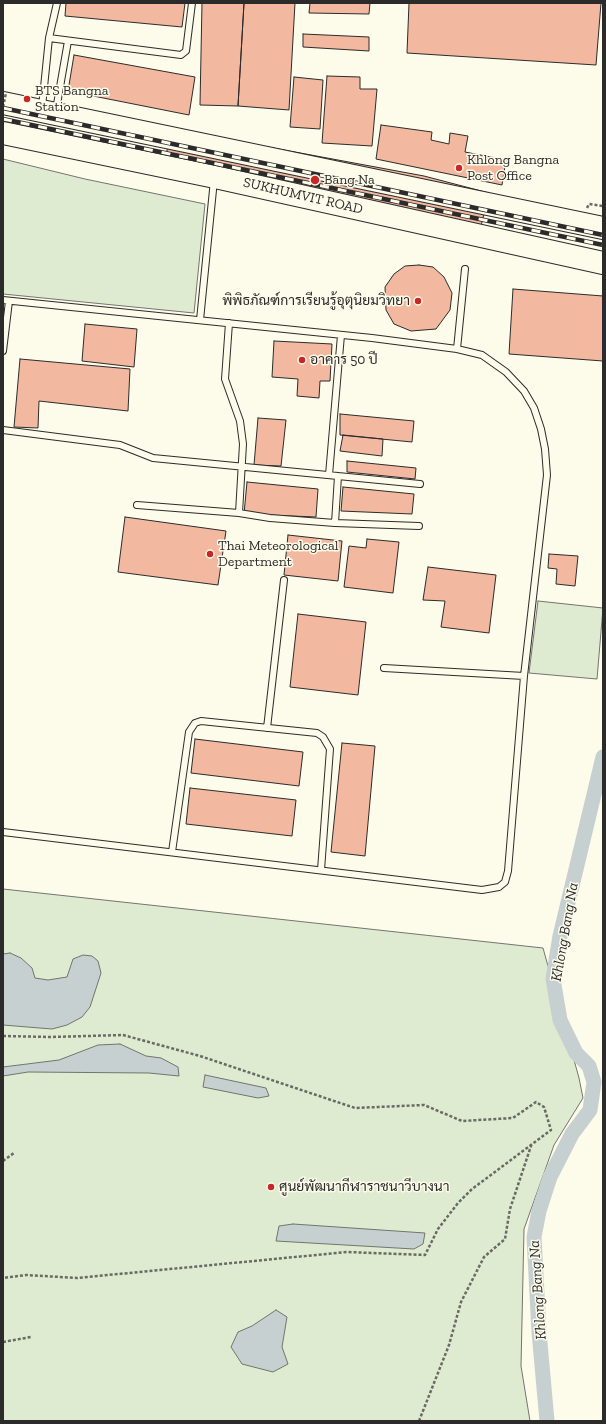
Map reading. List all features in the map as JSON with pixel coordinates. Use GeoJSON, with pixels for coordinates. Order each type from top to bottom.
{"type":"FeatureCollection","features":[{"type":"Feature","properties":{"kind":"highway","name":"SUKHUMVIT ROAD"},"geometry":{"type":"LineString","coordinates":[[4,98],[49,112],[603,228]]}},
{"type":"Feature","properties":{"kind":"highway","name":"SUKHUMVIT ROAD"},"geometry":{"type":"LineString","coordinates":[[3,133],[215,177],[603,263]]}},
{"type":"Feature","properties":{"kind":"lane"},"geometry":{"type":"LineString","coordinates":[[49,112],[49,38],[57,3]]}},
{"type":"Feature","properties":{"kind":"lane"},"geometry":{"type":"LineString","coordinates":[[49,38],[181,56],[186,51],[192,3]]}},
{"type":"Feature","properties":{"kind":"lane"},"geometry":{"type":"LineString","coordinates":[[49,112],[68,41]]}},
{"type":"Feature","properties":{"kind":"lane"},"geometry":{"type":"LineString","coordinates":[[200,320],[215,177]]}},
{"type":"Feature","properties":{"kind":"lane"},"geometry":{"type":"LineString","coordinates":[[457,349],[465,269]]}},
{"type":"Feature","properties":{"kind":"lane"},"geometry":{"type":"LineString","coordinates":[[3,351],[6,300],[341,335],[457,349],[482,355],[506,372],[524,391],[534,408],[544,443],[547,475],[524,676],[508,871],[505,882],[493,890],[482,890],[3,832]]}},
{"type":"Feature","properties":{"kind":"lane"},"geometry":{"type":"LineString","coordinates":[[229,323],[225,368],[226,379],[240,422],[243,444],[239,513]]}},
{"type":"Feature","properties":{"kind":"lane"},"geometry":{"type":"LineString","coordinates":[[329,475],[341,335]]}},
{"type":"Feature","properties":{"kind":"lane"},"geometry":{"type":"LineString","coordinates":[[3,430],[120,445],[153,458],[420,484]]}},
{"type":"Feature","properties":{"kind":"lane"},"geometry":{"type":"LineString","coordinates":[[335,523],[338,476]]}},
{"type":"Feature","properties":{"kind":"lane"},"geometry":{"type":"LineString","coordinates":[[137,506],[239,513],[270,518],[335,523],[419,526]]}},
{"type":"Feature","properties":{"kind":"lane"},"geometry":{"type":"LineString","coordinates":[[267,728],[284,580]]}},
{"type":"Feature","properties":{"kind":"lane"},"geometry":{"type":"LineString","coordinates":[[384,668],[524,676]]}},
{"type":"Feature","properties":{"kind":"lane"},"geometry":{"type":"LineString","coordinates":[[172,852],[192,726],[195,723],[201,721],[316,733],[323,736],[330,749],[321,870]]}},
{"type":"Feature","properties":{"kind":"path"},"geometry":{"type":"LineString","coordinates":[[3,107],[4,98]]}},
{"type":"Feature","properties":{"kind":"path"},"geometry":{"type":"LineString","coordinates":[[589,204],[603,206]]}},
{"type":"Feature","properties":{"kind":"path"},"geometry":{"type":"LineString","coordinates":[[3,1036],[50,1037],[123,1034],[200,1056],[355,1108],[424,1105],[462,1121],[513,1118],[536,1102],[544,1107],[551,1130],[472,1190],[458,1203],[438,1229],[425,1255],[347,1252],[77,1278],[26,1275],[3,1278]]}},
{"type":"Feature","properties":{"kind":"path"},"geometry":{"type":"LineString","coordinates":[[419,1421],[449,1345],[461,1302],[484,1257],[505,1239],[510,1209],[533,1143]]}},
{"type":"Feature","properties":{"kind":"path"},"geometry":{"type":"LineString","coordinates":[[3,1161],[14,1153]]}},
{"type":"Feature","properties":{"kind":"path"},"geometry":{"type":"LineString","coordinates":[[3,1342],[30,1337]]}},
{"type":"Feature","properties":{"kind":"green space"},"geometry":{"type":"Polygon","coordinates":[[[3,159],[85,179],[205,204],[194,313],[3,294],[3,159]]]}},
{"type":"Feature","properties":{"kind":"green space"},"geometry":{"type":"Polygon","coordinates":[[[538,601],[603,608],[597,679],[529,673],[538,601]]]}},
{"type":"Feature","properties":{"kind":"green space","name":"ศูนย์พัฒนากีฬาราชนาวีบางนา"},"geometry":{"type":"Polygon","coordinates":[[[3,889],[543,948],[579,1078],[583,1098],[554,1145],[524,1229],[521,1366],[530,1421],[3,1421],[3,889]]]}},
{"type":"Feature","properties":{"kind":"shaded area"},"geometry":{"type":"Polygon","coordinates":[[[10,953],[21,958],[32,968],[35,978],[48,980],[67,977],[73,959],[83,955],[92,956],[98,961],[101,973],[90,1007],[82,1017],[67,1025],[52,1029],[3,1025],[3,954],[10,953]]]}},
{"type":"Feature","properties":{"kind":"shaded area"},"geometry":{"type":"Polygon","coordinates":[[[120,1044],[146,1056],[161,1058],[178,1067],[179,1076],[149,1073],[28,1072],[3,1076],[3,1067],[59,1060],[98,1045],[120,1044]]]}},
{"type":"Feature","properties":{"kind":"shaded area"},"geometry":{"type":"Polygon","coordinates":[[[205,1075],[266,1088],[269,1096],[258,1098],[203,1087],[205,1075]]]}},
{"type":"Feature","properties":{"kind":"shaded area"},"geometry":{"type":"Polygon","coordinates":[[[293,1224],[425,1233],[423,1244],[414,1249],[276,1241],[279,1226],[293,1224]]]}},
{"type":"Feature","properties":{"kind":"shaded area"},"geometry":{"type":"Polygon","coordinates":[[[276,1310],[287,1317],[282,1347],[288,1364],[273,1372],[242,1364],[231,1347],[238,1332],[252,1326],[276,1310]]]}},
{"type":"Feature","properties":{"kind":"building"},"geometry":{"type":"Polygon","coordinates":[[[66,3],[185,3],[182,27],[65,16],[66,3]]]}},
{"type":"Feature","properties":{"kind":"building"},"geometry":{"type":"Polygon","coordinates":[[[202,3],[244,3],[238,106],[200,105],[202,3]]]}},
{"type":"Feature","properties":{"kind":"building"},"geometry":{"type":"Polygon","coordinates":[[[244,3],[295,3],[289,110],[238,106],[244,3]]]}},
{"type":"Feature","properties":{"kind":"building"},"geometry":{"type":"Polygon","coordinates":[[[310,3],[370,3],[369,14],[309,13],[310,3]]]}},
{"type":"Feature","properties":{"kind":"building"},"geometry":{"type":"Polygon","coordinates":[[[409,3],[601,3],[596,65],[407,53],[409,3]]]}},
{"type":"Feature","properties":{"kind":"building"},"geometry":{"type":"Polygon","coordinates":[[[303,34],[369,37],[369,51],[303,47],[303,34]]]}},
{"type":"Feature","properties":{"kind":"building"},"geometry":{"type":"Polygon","coordinates":[[[74,55],[195,77],[189,115],[68,91],[74,55]]]}},
{"type":"Feature","properties":{"kind":"building"},"geometry":{"type":"Polygon","coordinates":[[[327,76],[360,77],[360,89],[377,89],[372,146],[322,143],[327,76]]]}},
{"type":"Feature","properties":{"kind":"building"},"geometry":{"type":"Polygon","coordinates":[[[294,77],[323,80],[320,129],[290,127],[294,77]]]}},
{"type":"Feature","properties":{"kind":"building"},"geometry":{"type":"Polygon","coordinates":[[[381,125],[432,132],[431,140],[449,144],[450,133],[468,136],[465,152],[506,160],[502,185],[376,159],[381,125]]]}},
{"type":"Feature","properties":{"kind":"building"},"geometry":{"type":"Polygon","coordinates":[[[171,129],[424,176],[489,193],[477,243],[162,177],[171,129]]]}},
{"type":"Feature","properties":{"kind":"building","name":"พิพิธภัณฑ์การเรียนรู้อุตุนิยมวิทยา"},"geometry":{"type":"Polygon","coordinates":[[[419,265],[433,267],[444,277],[452,293],[450,310],[436,329],[411,331],[394,324],[386,310],[385,287],[394,274],[405,266],[419,265]]]}},
{"type":"Feature","properties":{"kind":"building"},"geometry":{"type":"Polygon","coordinates":[[[513,289],[603,296],[603,361],[509,354],[513,289]]]}},
{"type":"Feature","properties":{"kind":"building"},"geometry":{"type":"Polygon","coordinates":[[[85,324],[137,329],[134,367],[82,361],[85,324]]]}},
{"type":"Feature","properties":{"kind":"building","name":"อาคาร 50 ปี"},"geometry":{"type":"Polygon","coordinates":[[[274,341],[332,344],[330,381],[320,381],[319,398],[297,396],[298,379],[272,377],[274,341]]]}},
{"type":"Feature","properties":{"kind":"building"},"geometry":{"type":"Polygon","coordinates":[[[20,359],[130,369],[128,411],[39,401],[38,428],[14,427],[20,359]]]}},
{"type":"Feature","properties":{"kind":"building"},"geometry":{"type":"Polygon","coordinates":[[[340,414],[414,421],[412,442],[340,435],[340,414]]]}},
{"type":"Feature","properties":{"kind":"building"},"geometry":{"type":"Polygon","coordinates":[[[258,418],[286,420],[281,466],[254,465],[258,418]]]}},
{"type":"Feature","properties":{"kind":"building"},"geometry":{"type":"Polygon","coordinates":[[[343,435],[383,439],[382,456],[340,451],[343,435]]]}},
{"type":"Feature","properties":{"kind":"building"},"geometry":{"type":"Polygon","coordinates":[[[347,461],[416,468],[415,479],[347,472],[347,461]]]}},
{"type":"Feature","properties":{"kind":"building"},"geometry":{"type":"Polygon","coordinates":[[[247,482],[318,489],[316,517],[244,514],[247,482]]]}},
{"type":"Feature","properties":{"kind":"building"},"geometry":{"type":"Polygon","coordinates":[[[343,487],[414,494],[412,514],[341,511],[343,487]]]}},
{"type":"Feature","properties":{"kind":"building"},"geometry":{"type":"Polygon","coordinates":[[[125,517],[226,531],[218,585],[118,572],[125,517]]]}},
{"type":"Feature","properties":{"kind":"building"},"geometry":{"type":"Polygon","coordinates":[[[288,535],[342,541],[338,581],[284,575],[288,535]]]}},
{"type":"Feature","properties":{"kind":"building"},"geometry":{"type":"Polygon","coordinates":[[[367,539],[399,542],[393,593],[344,587],[349,546],[366,548],[367,539]]]}},
{"type":"Feature","properties":{"kind":"building"},"geometry":{"type":"Polygon","coordinates":[[[549,554],[578,556],[575,586],[556,584],[557,569],[548,568],[549,554]]]}},
{"type":"Feature","properties":{"kind":"building"},"geometry":{"type":"Polygon","coordinates":[[[428,567],[496,575],[489,633],[441,627],[445,601],[423,600],[428,567]]]}},
{"type":"Feature","properties":{"kind":"building"},"geometry":{"type":"Polygon","coordinates":[[[298,614],[366,622],[358,695],[290,687],[298,614]]]}},
{"type":"Feature","properties":{"kind":"building"},"geometry":{"type":"Polygon","coordinates":[[[195,739],[303,752],[299,786],[191,773],[195,739]]]}},
{"type":"Feature","properties":{"kind":"building"},"geometry":{"type":"Polygon","coordinates":[[[342,743],[375,746],[365,856],[331,852],[342,743]]]}},
{"type":"Feature","properties":{"kind":"building"},"geometry":{"type":"Polygon","coordinates":[[[190,788],[296,800],[292,836],[186,824],[190,788]]]}},
{"type":"Feature","properties":{"kind":"waterway","name":"Khlong Bang Na"},"geometry":{"type":"LineString","coordinates":[[547,1421],[539,1332],[534,1237],[539,1211],[550,1177],[572,1134],[590,1110],[594,1082],[589,1066],[576,1053],[560,1020],[553,979],[560,936],[603,757]]}},
{"type":"Feature","properties":{"kind":"railway"},"geometry":{"type":"LineString","coordinates":[[3,108],[603,235]]}},
{"type":"Feature","properties":{"kind":"railway"},"geometry":{"type":"LineString","coordinates":[[3,119],[603,245]]}},
{"type":"Feature","properties":{"kind":"place","name":"BTS Bangna Station"},"geometry":{"type":"Point","coordinates":[27,99]}},
{"type":"Feature","properties":{"kind":"place","name":"Khlong Bangna Post Office"},"geometry":{"type":"Point","coordinates":[459,168]}},
{"type":"Feature","properties":{"kind":"place","name":"Bang Na"},"geometry":{"type":"Point","coordinates":[315,180]}},
{"type":"Feature","properties":{"kind":"place","name":"พิพิธภัณฑ์การเรียนรู้อุตุนิยมวิทยา"},"geometry":{"type":"Point","coordinates":[418,301]}},
{"type":"Feature","properties":{"kind":"place","name":"อาคาร 50 ปี"},"geometry":{"type":"Point","coordinates":[302,360]}},
{"type":"Feature","properties":{"kind":"place","name":"Thai Meteorological Department"},"geometry":{"type":"Point","coordinates":[210,554]}},
{"type":"Feature","properties":{"kind":"place","name":"ศูนย์พัฒนากีฬาราชนาวีบางนา"},"geometry":{"type":"Point","coordinates":[271,1187]}}]}
